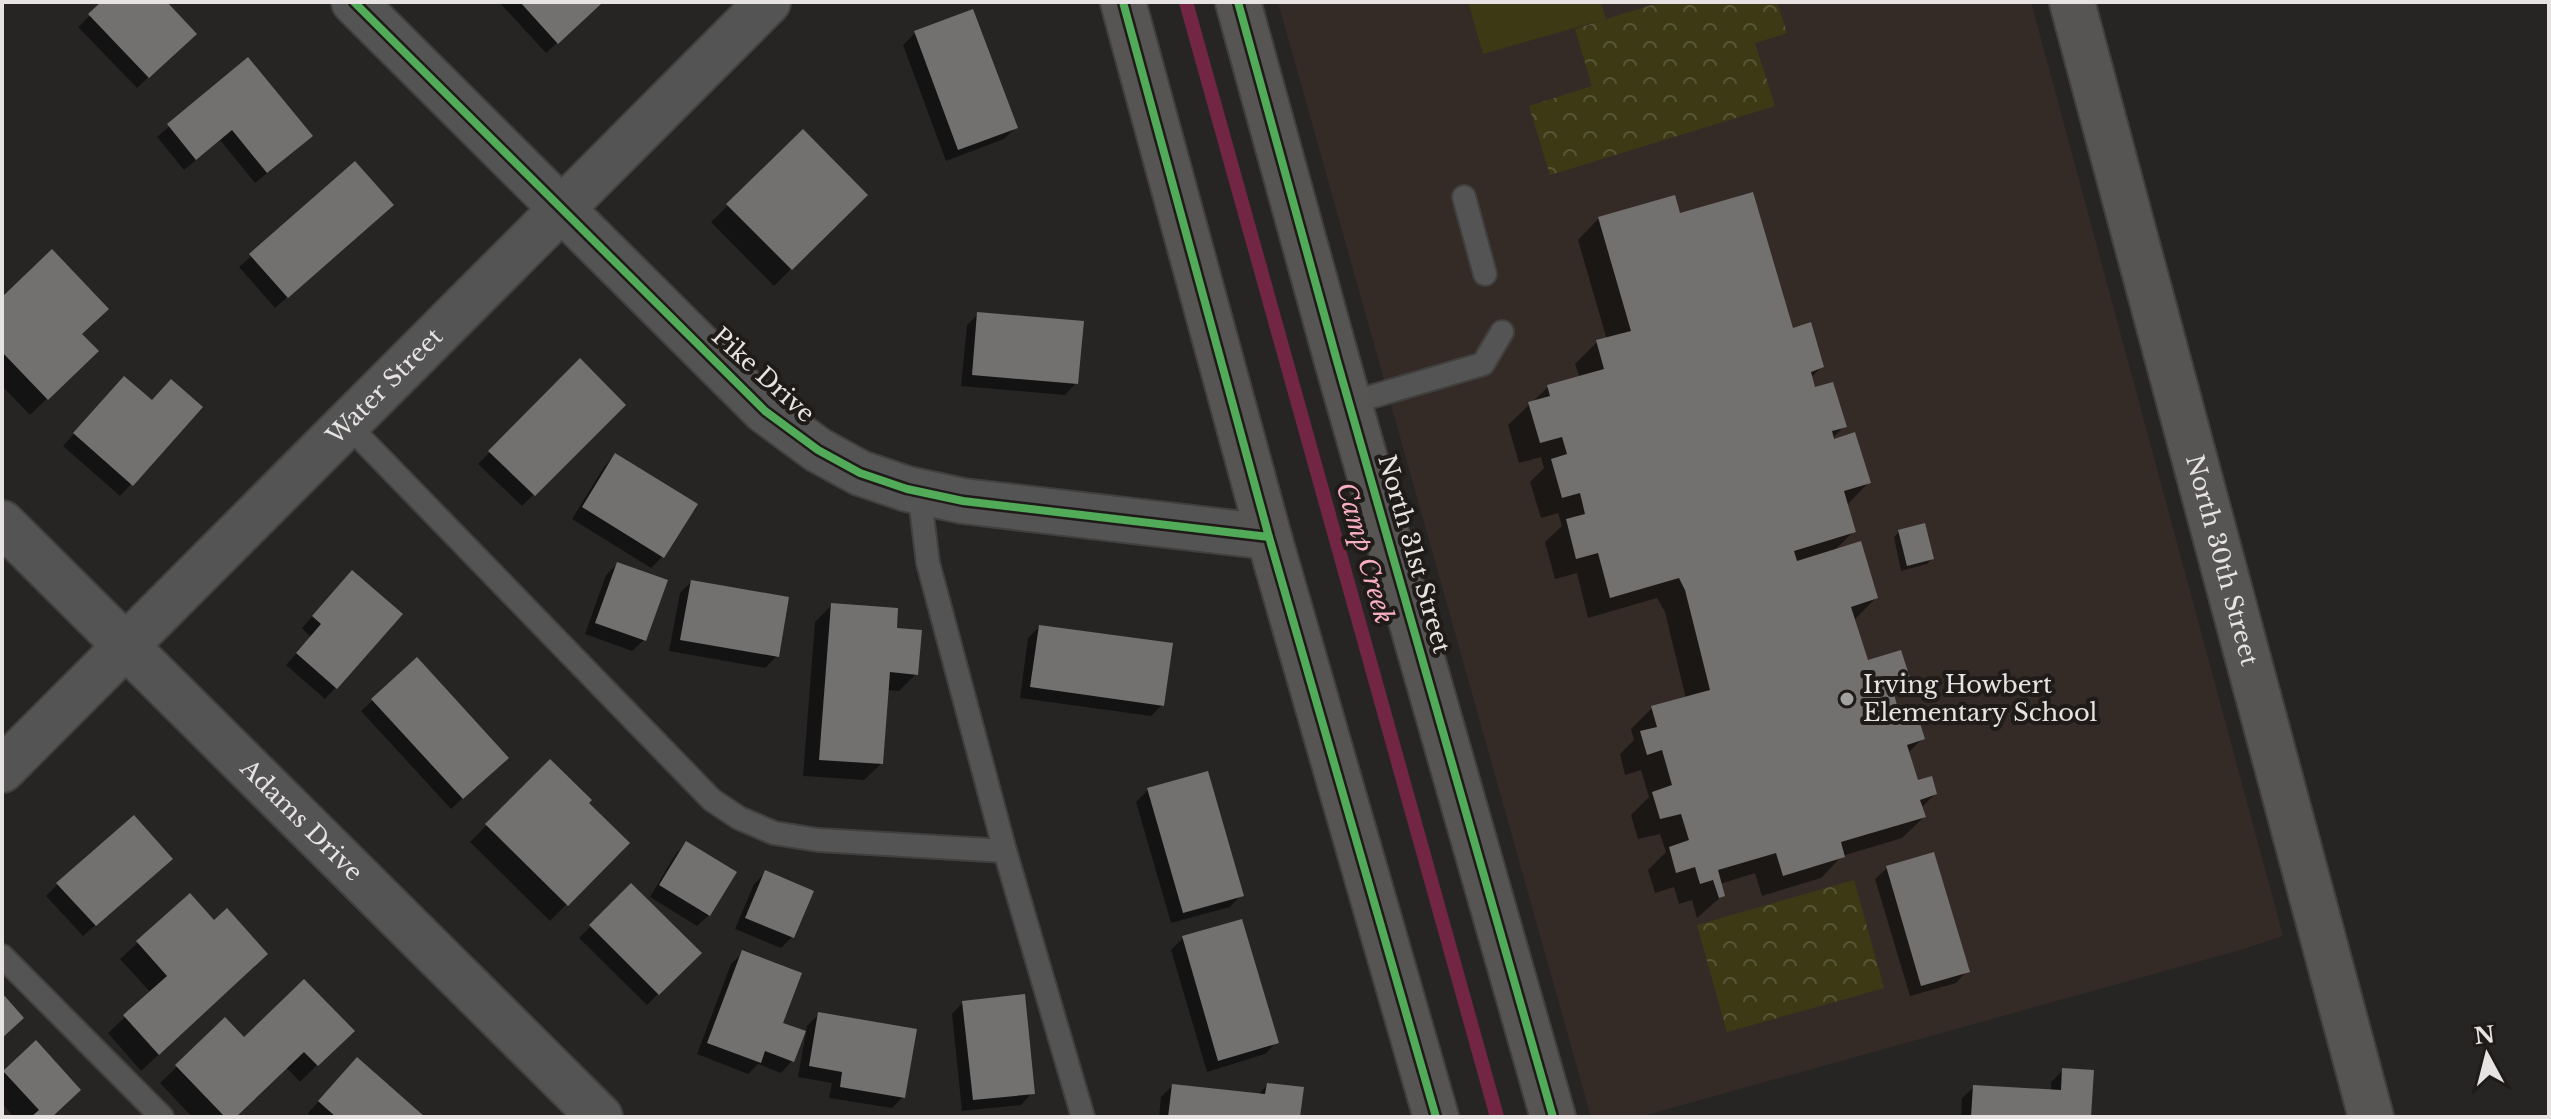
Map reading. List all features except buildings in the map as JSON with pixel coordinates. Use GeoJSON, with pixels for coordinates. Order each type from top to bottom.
{"type":"FeatureCollection","features":[{"type":"Feature","properties":{"kind":"main road"},"geometry":{"type":"LineString","coordinates":[[1123,2],[1269,537],[1436,1117]]}},
{"type":"Feature","properties":{"kind":"main road","name":"North 31st Street"},"geometry":{"type":"LineString","coordinates":[[1238,2],[1553,1117]]}},
{"type":"Feature","properties":{"kind":"main road","name":"North 30th Street"},"geometry":{"type":"LineString","coordinates":[[2072,2],[2371,1117]]}},
{"type":"Feature","properties":{"kind":"street","name":"Pike Drive"},"geometry":{"type":"LineString","coordinates":[[354,2],[765,411],[818,450],[860,473],[963,501],[1269,537]]}},
{"type":"Feature","properties":{"kind":"street","name":"Water Street"},"geometry":{"type":"LineString","coordinates":[[2,770],[768,2]]}},
{"type":"Feature","properties":{"kind":"street","name":"Adams Drive"},"geometry":{"type":"LineString","coordinates":[[2,523],[600,1117]]}},
{"type":"Feature","properties":{"kind":"lane"},"geometry":{"type":"LineString","coordinates":[[1464,197],[1485,274]]}},
{"type":"Feature","properties":{"kind":"lane"},"geometry":{"type":"LineString","coordinates":[[1350,403],[1483,364],[1502,332]]}},
{"type":"Feature","properties":{"kind":"lane"},"geometry":{"type":"LineString","coordinates":[[347,424],[712,800],[739,818],[774,833],[818,840],[1005,851]]}},
{"type":"Feature","properties":{"kind":"lane"},"geometry":{"type":"LineString","coordinates":[[919,491],[928,563],[1005,851],[1083,1117]]}},
{"type":"Feature","properties":{"kind":"lane"},"geometry":{"type":"LineString","coordinates":[[2,956],[162,1117]]}},
{"type":"Feature","properties":{"kind":"shaded area","name":"Irving Howbert Elementary School"},"geometry":{"type":"Polygon","coordinates":[[[1278,2],[2031,2],[2283,936],[1639,1117],[1591,1117],[1278,2]]]}},
{"type":"Feature","properties":{"kind":"green space"},"geometry":{"type":"Polygon","coordinates":[[[1468,2],[1601,2],[1606,19],[1483,54],[1468,2]]]}},
{"type":"Feature","properties":{"kind":"green space"},"geometry":{"type":"Polygon","coordinates":[[[1661,2],[1777,2],[1787,33],[1755,43],[1775,106],[1550,175],[1529,106],[1592,86],[1575,29],[1661,2]]]}},
{"type":"Feature","properties":{"kind":"green space"},"geometry":{"type":"Polygon","coordinates":[[[1854,880],[1884,988],[1727,1032],[1697,925],[1854,880]]]}},
{"type":"Feature","properties":{"kind":"waterway","name":"Camp Creek"},"geometry":{"type":"LineString","coordinates":[[1186,2],[1497,1117]]}},
{"type":"Feature","properties":{"kind":"cycle path"},"geometry":{"type":"LineString","coordinates":[[354,2],[765,411],[818,450],[860,473],[907,489],[963,501],[1269,537]]}},
{"type":"Feature","properties":{"kind":"cycle path"},"geometry":{"type":"LineString","coordinates":[[1123,2],[1269,537],[1436,1117]]}},
{"type":"Feature","properties":{"kind":"cycle path"},"geometry":{"type":"LineString","coordinates":[[1238,2],[1553,1117]]}},
{"type":"Feature","properties":{"kind":"place","name":"Irving Howbert Elementary School"},"geometry":{"type":"Point","coordinates":[1847,699]}}]}
